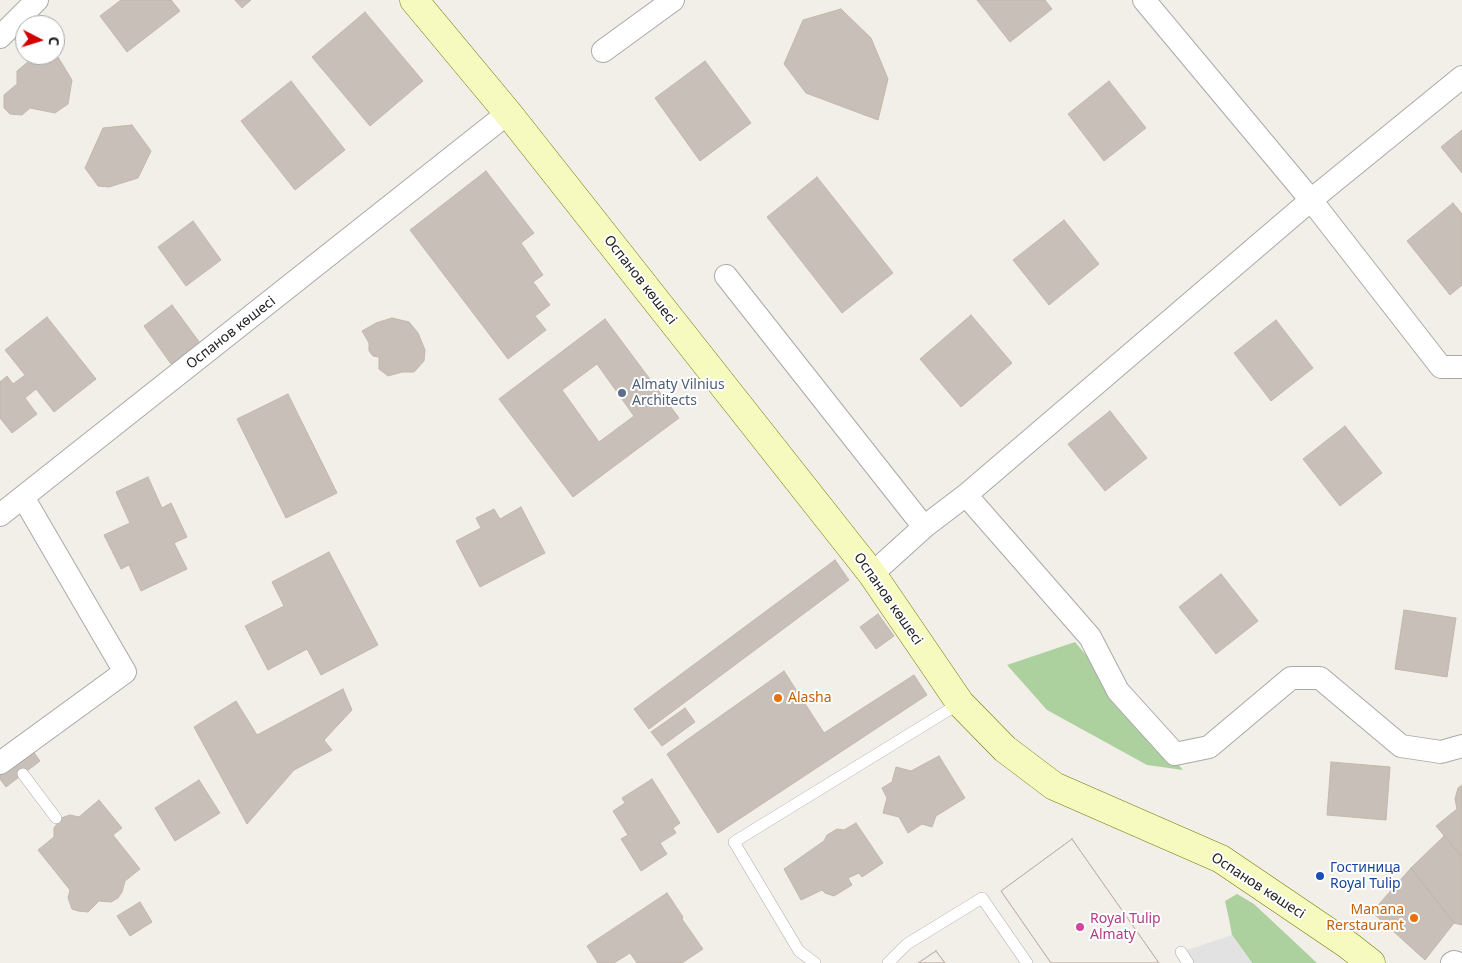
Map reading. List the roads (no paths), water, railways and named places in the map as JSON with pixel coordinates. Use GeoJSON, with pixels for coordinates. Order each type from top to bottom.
{"type":"FeatureCollection","features":[{"type":"Feature","properties":{"kind":"street"},"geometry":{"type":"LineString","coordinates":[[0,37],[37,0]]}},
{"type":"Feature","properties":{"kind":"street","name":"Оспанов көшесі"},"geometry":{"type":"LineString","coordinates":[[414,0],[508,113],[872,574],[960,703],[1005,750],[1054,786],[1221,859],[1348,945],[1371,963]]}},
{"type":"Feature","properties":{"kind":"street"},"geometry":{"type":"LineString","coordinates":[[603,51],[673,0]]}},
{"type":"Feature","properties":{"kind":"street"},"geometry":{"type":"LineString","coordinates":[[1144,0],[1311,200],[1441,367],[1462,367]]}},
{"type":"Feature","properties":{"kind":"street"},"geometry":{"type":"LineString","coordinates":[[872,574],[924,527],[966,495],[1311,200],[1462,77]]}},
{"type":"Feature","properties":{"kind":"street","name":"Оспанов көшесі"},"geometry":{"type":"LineString","coordinates":[[0,515],[508,113]]}},
{"type":"Feature","properties":{"kind":"street"},"geometry":{"type":"LineString","coordinates":[[726,276],[924,527]]}},
{"type":"Feature","properties":{"kind":"street"},"geometry":{"type":"LineString","coordinates":[[966,495],[1090,638],[1118,691],[1175,754],[1209,747],[1291,678],[1320,678],[1400,746],[1441,752],[1462,746]]}},
{"type":"Feature","properties":{"kind":"street"},"geometry":{"type":"LineString","coordinates":[[11,763],[125,672],[23,497]]}},
{"type":"Feature","properties":{"kind":"street"},"geometry":{"type":"LineString","coordinates":[[1452,963],[1458,963]]}},
{"type":"Feature","properties":{"kind":"lane"},"geometry":{"type":"LineString","coordinates":[[814,963],[799,951],[734,842],[960,703]]}},
{"type":"Feature","properties":{"kind":"lane"},"geometry":{"type":"LineString","coordinates":[[11,763],[56,818]]}},
{"type":"Feature","properties":{"kind":"lane"},"geometry":{"type":"LineString","coordinates":[[888,963],[907,944],[982,898],[1027,963]]}},
{"type":"Feature","properties":{"kind":"lane"},"geometry":{"type":"LineString","coordinates":[[1181,952],[1188,963]]}},
{"type":"Feature","properties":{"kind":"place","name":"Almaty Vilnius Architects"},"geometry":{"type":"Point","coordinates":[622,393]}},
{"type":"Feature","properties":{"kind":"place","name":"Alasha"},"geometry":{"type":"Point","coordinates":[778,698]}},
{"type":"Feature","properties":{"kind":"place","name":"Гостиница Royal Tulip"},"geometry":{"type":"Point","coordinates":[1320,876]}},
{"type":"Feature","properties":{"kind":"place","name":"Manana Rerstaurant"},"geometry":{"type":"Point","coordinates":[1414,918]}},
{"type":"Feature","properties":{"kind":"place","name":"Royal Tulip Almaty"},"geometry":{"type":"Point","coordinates":[1080,927]}}]}
